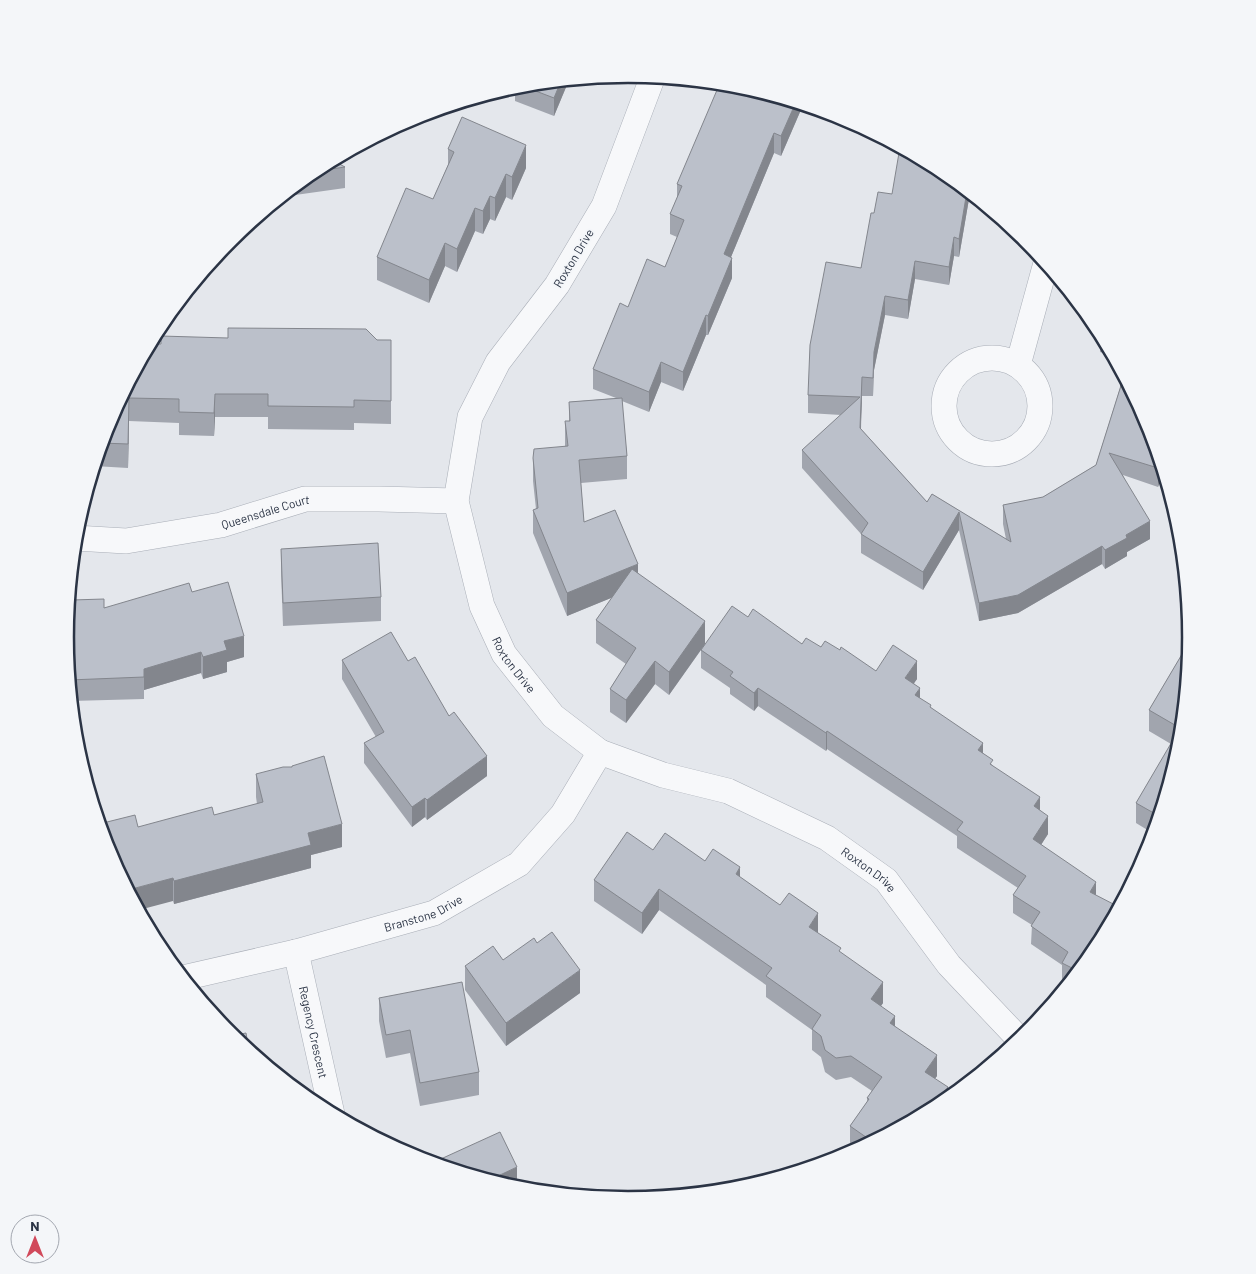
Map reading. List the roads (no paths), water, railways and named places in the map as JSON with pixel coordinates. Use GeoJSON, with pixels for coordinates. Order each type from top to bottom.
{"type":"FeatureCollection","features":[{"type":"Feature","properties":{"kind":"street","name":"Roxton Drive"},"geometry":{"type":"LineString","coordinates":[[650,84],[604,206],[557,285],[498,362],[470,417],[456,501],[482,606],[504,654],[552,716],[600,752],[663,775],[728,791],[827,838],[886,880],[949,965],[1014,1034]]}},
{"type":"Feature","properties":{"kind":"street"},"geometry":{"type":"LineString","coordinates":[[1018,365],[1044,271]]}},
{"type":"Feature","properties":{"kind":"street","name":"Queensdale Court"},"geometry":{"type":"LineString","coordinates":[[82,538],[126,541],[221,525],[305,499],[456,501]]}},
{"type":"Feature","properties":{"kind":"street","name":"Branstone Drive"},"geometry":{"type":"LineString","coordinates":[[190,976],[296,952],[434,913],[519,864],[563,814],[600,752]]}},
{"type":"Feature","properties":{"kind":"street","name":"Regency Crescent"},"geometry":{"type":"LineString","coordinates":[[296,952],[330,1104]]}}]}
